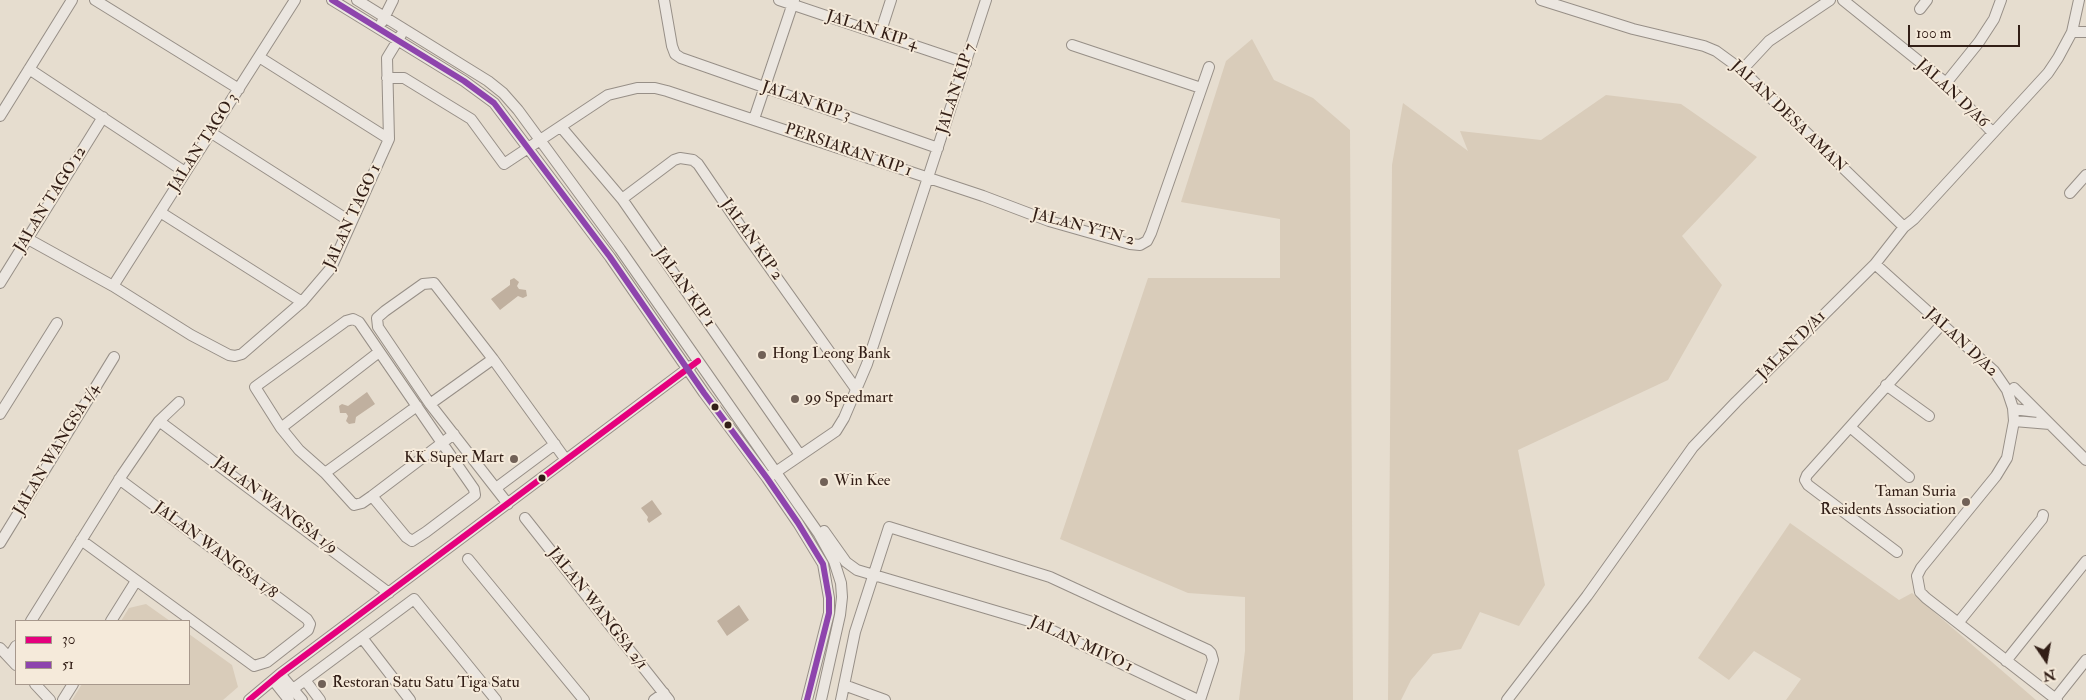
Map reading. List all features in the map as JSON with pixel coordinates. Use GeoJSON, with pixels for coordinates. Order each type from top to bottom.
{"type":"FeatureCollection","features":[{"type":"Feature","properties":{"kind":"street"},"geometry":{"type":"LineString","coordinates":[[0,116],[72,0]]}},
{"type":"Feature","properties":{"kind":"street"},"geometry":{"type":"LineString","coordinates":[[96,0],[238,88]]}},
{"type":"Feature","properties":{"kind":"street","name":"JALAN TAGO 3"},"geometry":{"type":"LineString","coordinates":[[113,286],[295,0]]}},
{"type":"Feature","properties":{"kind":"street"},"geometry":{"type":"LineString","coordinates":[[332,0],[464,81],[494,103],[610,257],[687,369],[819,534],[838,571],[842,598],[840,616],[821,700]]}},
{"type":"Feature","properties":{"kind":"street"},"geometry":{"type":"LineString","coordinates":[[358,0],[472,70],[503,93],[518,110],[620,249],[698,361],[771,475],[816,550],[826,573],[829,587],[829,613],[808,700]]}},
{"type":"Feature","properties":{"kind":"street"},"geometry":{"type":"LineString","coordinates":[[379,28],[393,0]]}},
{"type":"Feature","properties":{"kind":"street","name":"JALAN KIP 3"},"geometry":{"type":"LineString","coordinates":[[664,0],[675,54],[681,58],[938,148]]}},
{"type":"Feature","properties":{"kind":"street","name":"JALAN KIP 4"},"geometry":{"type":"LineString","coordinates":[[779,0],[793,2],[966,63]]}},
{"type":"Feature","properties":{"kind":"street"},"geometry":{"type":"LineString","coordinates":[[880,34],[891,0]]}},
{"type":"Feature","properties":{"kind":"street","name":"JALAN KIP 7"},"geometry":{"type":"LineString","coordinates":[[928,178],[986,0]]}},
{"type":"Feature","properties":{"kind":"street","name":"JALAN DESA AMAN"},"geometry":{"type":"LineString","coordinates":[[1541,0],[1633,29],[1704,46],[1716,51],[1742,70],[1904,227]]}},
{"type":"Feature","properties":{"kind":"street"},"geometry":{"type":"LineString","coordinates":[[1742,70],[1769,41],[1830,0]]}},
{"type":"Feature","properties":{"kind":"street","name":"JALAN D/A6"},"geometry":{"type":"LineString","coordinates":[[1843,0],[1946,83],[1992,132]]}},
{"type":"Feature","properties":{"kind":"street"},"geometry":{"type":"LineString","coordinates":[[1920,10],[1927,0]]}},
{"type":"Feature","properties":{"kind":"street"},"geometry":{"type":"LineString","coordinates":[[1946,83],[1979,42],[1994,19],[2001,0]]}},
{"type":"Feature","properties":{"kind":"street","name":"JALAN D/A1"},"geometry":{"type":"LineString","coordinates":[[1507,700],[1587,596],[1693,447],[1875,264],[1904,227],[1914,219],[2048,73],[2072,32],[2079,0]]}},
{"type":"Feature","properties":{"kind":"street"},"geometry":{"type":"LineString","coordinates":[[754,120],[793,2]]}},
{"type":"Feature","properties":{"kind":"street","name":"JALAN TAGO 1"},"geometry":{"type":"LineString","coordinates":[[113,286],[191,335],[229,355],[235,356],[242,354],[302,302],[331,268],[389,139],[387,58],[404,30]]}},
{"type":"Feature","properties":{"kind":"street"},"geometry":{"type":"LineString","coordinates":[[2072,32],[2086,32]]}},
{"type":"Feature","properties":{"kind":"street"},"geometry":{"type":"LineString","coordinates":[[1072,45],[1201,88]]}},
{"type":"Feature","properties":{"kind":"street"},"geometry":{"type":"LineString","coordinates":[[258,57],[389,139]]}},
{"type":"Feature","properties":{"kind":"street","name":"JALAN YTN 2"},"geometry":{"type":"LineString","coordinates":[[928,178],[1049,221],[1130,244],[1140,245],[1147,241],[1151,233],[1209,66]]}},
{"type":"Feature","properties":{"kind":"street"},"geometry":{"type":"LineString","coordinates":[[29,69],[185,172]]}},
{"type":"Feature","properties":{"kind":"street","name":"PERSIARAN KIP 1"},"geometry":{"type":"LineString","coordinates":[[388,78],[404,78],[471,119],[504,164],[608,95],[637,88],[667,91],[928,178],[856,389],[836,431],[771,475]]}},
{"type":"Feature","properties":{"kind":"street","name":"JALAN TAGO 12"},"geometry":{"type":"LineString","coordinates":[[0,283],[103,117]]}},
{"type":"Feature","properties":{"kind":"street","name":"JALAN KIP 1"},"geometry":{"type":"LineString","coordinates":[[561,127],[622,199],[800,455]]}},
{"type":"Feature","properties":{"kind":"street"},"geometry":{"type":"LineString","coordinates":[[210,132],[351,222]]}},
{"type":"Feature","properties":{"kind":"street","name":"JALAN KIP 2"},"geometry":{"type":"LineString","coordinates":[[622,199],[654,173],[674,160],[680,158],[693,160],[698,164],[856,389]]}},
{"type":"Feature","properties":{"kind":"street"},"geometry":{"type":"LineString","coordinates":[[2070,193],[2086,175]]}},
{"type":"Feature","properties":{"kind":"street"},"geometry":{"type":"LineString","coordinates":[[160,212],[302,302]]}},
{"type":"Feature","properties":{"kind":"street"},"geometry":{"type":"LineString","coordinates":[[28,239],[113,286]]}},
{"type":"Feature","properties":{"kind":"street","name":"JALAN D/A2"},"geometry":{"type":"LineString","coordinates":[[1875,264],[1994,370],[2007,390],[2013,409],[2014,421],[2007,458],[2001,469],[1917,576],[1920,592],[1958,623]]}},
{"type":"Feature","properties":{"kind":"street"},"geometry":{"type":"LineString","coordinates":[[508,504],[430,404],[378,327],[376,318],[385,310],[423,284],[434,283],[493,359],[566,460]]}},
{"type":"Feature","properties":{"kind":"street"},"geometry":{"type":"LineString","coordinates":[[372,496],[409,540],[415,540],[475,497],[474,489],[450,455],[442,443],[417,406],[379,352],[359,322],[352,319],[346,321],[255,387],[281,428],[299,450],[354,505],[362,503],[372,496],[442,443],[454,434]]}},
{"type":"Feature","properties":{"kind":"street"},"geometry":{"type":"LineString","coordinates":[[0,414],[53,326],[57,323]]}},
{"type":"Feature","properties":{"kind":"street"},"geometry":{"type":"LineString","coordinates":[[1898,552],[1808,485],[1805,480],[1807,475],[1886,385],[1942,324]]}},
{"type":"Feature","properties":{"kind":"street"},"geometry":{"type":"LineString","coordinates":[[281,428],[379,352]]}},
{"type":"Feature","properties":{"kind":"street","name":"JALAN WANGSA 1/4"},"geometry":{"type":"LineString","coordinates":[[0,543],[114,357]]}},
{"type":"Feature","properties":{"kind":"street"},"geometry":{"type":"LineString","coordinates":[[430,404],[493,359]]}},
{"type":"Feature","properties":{"kind":"street"},"geometry":{"type":"LineString","coordinates":[[249,700],[698,361]]}},
{"type":"Feature","properties":{"kind":"street"},"geometry":{"type":"LineString","coordinates":[[1886,385],[1928,416]]}},
{"type":"Feature","properties":{"kind":"street"},"geometry":{"type":"LineString","coordinates":[[2014,388],[2086,460]]}},
{"type":"Feature","properties":{"kind":"street"},"geometry":{"type":"LineString","coordinates":[[32,620],[119,480],[159,421],[179,402]]}},
{"type":"Feature","properties":{"kind":"street"},"geometry":{"type":"LineString","coordinates":[[324,474],[417,406]]}},
{"type":"Feature","properties":{"kind":"street"},"geometry":{"type":"LineString","coordinates":[[2013,409],[2038,412]]}},
{"type":"Feature","properties":{"kind":"street","name":"JALAN WANGSA 1/9"},"geometry":{"type":"LineString","coordinates":[[159,421],[389,593]]}},
{"type":"Feature","properties":{"kind":"street"},"geometry":{"type":"LineString","coordinates":[[2014,421],[2050,424]]}},
{"type":"Feature","properties":{"kind":"street"},"geometry":{"type":"LineString","coordinates":[[1850,427],[1909,477]]}},
{"type":"Feature","properties":{"kind":"street"},"geometry":{"type":"LineString","coordinates":[[496,488],[555,444]]}},
{"type":"Feature","properties":{"kind":"street"},"geometry":{"type":"LineString","coordinates":[[450,455],[462,445]]}},
{"type":"Feature","properties":{"kind":"street","name":"JALAN MIVO 1"},"geometry":{"type":"LineString","coordinates":[[771,475],[790,482],[846,562],[857,570],[1036,623],[1199,700]]}},
{"type":"Feature","properties":{"kind":"street","name":"JALAN WANGSA 1/8"},"geometry":{"type":"LineString","coordinates":[[119,480],[307,619],[310,624],[308,630],[267,662],[258,666],[251,664],[136,581]]}},
{"type":"Feature","properties":{"kind":"street"},"geometry":{"type":"LineString","coordinates":[[2042,515],[2042,518],[1958,623],[2056,700],[2086,660]]}},
{"type":"Feature","properties":{"kind":"street","name":"JALAN WANGSA 2/1"},"geometry":{"type":"LineString","coordinates":[[525,518],[666,696]]}},
{"type":"Feature","properties":{"kind":"street"},"geometry":{"type":"LineString","coordinates":[[841,700],[855,632],[889,527],[1050,577],[1208,650],[1213,656],[1213,660],[1199,700]]}},
{"type":"Feature","properties":{"kind":"street"},"geometry":{"type":"LineString","coordinates":[[80,540],[136,581],[112,620]]}},
{"type":"Feature","properties":{"kind":"street"},"geometry":{"type":"LineString","coordinates":[[468,559],[584,700]]}},
{"type":"Feature","properties":{"kind":"street"},"geometry":{"type":"LineString","coordinates":[[2006,661],[2086,560]]}},
{"type":"Feature","properties":{"kind":"street"},"geometry":{"type":"LineString","coordinates":[[826,573],[838,571]]}},
{"type":"Feature","properties":{"kind":"street"},"geometry":{"type":"LineString","coordinates":[[293,689],[363,639],[414,599],[496,700]]}},
{"type":"Feature","properties":{"kind":"street"},"geometry":{"type":"LineString","coordinates":[[363,639],[410,700]]}},
{"type":"Feature","properties":{"kind":"street"},"geometry":{"type":"LineString","coordinates":[[0,648],[13,661]]}},
{"type":"Feature","properties":{"kind":"street"},"geometry":{"type":"LineString","coordinates":[[277,677],[293,689],[302,700]]}},
{"type":"Feature","properties":{"kind":"street"},"geometry":{"type":"LineString","coordinates":[[277,677],[289,700]]}},
{"type":"Feature","properties":{"kind":"street"},"geometry":{"type":"LineString","coordinates":[[305,680],[320,700]]}},
{"type":"Feature","properties":{"kind":"street"},"geometry":{"type":"LineString","coordinates":[[35,685],[50,700]]}},
{"type":"Feature","properties":{"kind":"street"},"geometry":{"type":"LineString","coordinates":[[63,700],[72,685]]}},
{"type":"Feature","properties":{"kind":"street"},"geometry":{"type":"LineString","coordinates":[[844,685],[885,700]]}},
{"type":"Feature","properties":{"kind":"street"},"geometry":{"type":"LineString","coordinates":[[654,700],[666,696]]}},
{"type":"Feature","properties":{"kind":"shaded area"},"geometry":{"type":"Polygon","coordinates":[[[1252,39],[1274,80],[1313,98],[1350,130],[1353,700],[1239,700],[1245,651],[1245,597],[1188,593],[1060,539],[1148,278],[1280,278],[1280,219],[1181,202],[1226,61],[1252,39]]]}},
{"type":"Feature","properties":{"kind":"shaded area"},"geometry":{"type":"Polygon","coordinates":[[[1606,95],[1681,104],[1757,157],[1682,236],[1722,285],[1668,380],[1518,450],[1545,585],[1519,626],[1480,612],[1461,649],[1433,654],[1411,680],[1401,700],[1388,700],[1392,165],[1403,103],[1468,151],[1460,131],[1541,140],[1606,95]]]}},
{"type":"Feature","properties":{"kind":"shaded area"},"geometry":{"type":"Polygon","coordinates":[[[514,278],[519,282],[517,286],[519,289],[526,290],[527,296],[523,298],[518,296],[500,310],[491,299],[510,285],[510,280],[514,278]]]}},
{"type":"Feature","properties":{"kind":"shaded area"},"geometry":{"type":"Polygon","coordinates":[[[367,392],[375,404],[356,417],[355,423],[349,424],[346,421],[348,416],[346,413],[340,413],[339,406],[342,404],[348,406],[367,392]]]}},
{"type":"Feature","properties":{"kind":"shaded area"},"geometry":{"type":"Polygon","coordinates":[[[652,500],[662,514],[649,523],[648,517],[641,508],[652,500]]]}},
{"type":"Feature","properties":{"kind":"shaded area"},"geometry":{"type":"Polygon","coordinates":[[[1790,523],[1899,600],[1912,593],[2036,700],[1786,700],[1801,679],[1754,651],[1729,680],[1698,658],[1790,523]]]}},
{"type":"Feature","properties":{"kind":"shaded area"},"geometry":{"type":"Polygon","coordinates":[[[146,604],[169,620],[122,620],[129,608],[146,604]]]}},
{"type":"Feature","properties":{"kind":"shaded area"},"geometry":{"type":"Polygon","coordinates":[[[739,605],[749,620],[727,636],[717,621],[739,605]]]}},
{"type":"Feature","properties":{"kind":"shaded area"},"geometry":{"type":"Polygon","coordinates":[[[190,635],[232,665],[238,687],[223,700],[72,700],[81,685],[190,685],[190,635]]]}},
{"type":"Feature","properties":{"kind":"transit line","name":"51"},"geometry":{"type":"LineString","coordinates":[[332,0],[464,81],[494,103],[610,257],[704,393],[798,523],[823,564],[829,598],[829,613],[807,700]]}},
{"type":"Feature","properties":{"kind":"transit line","name":"30"},"geometry":{"type":"LineString","coordinates":[[249,700],[280,674],[698,361]]}},
{"type":"Feature","properties":{"kind":"place","name":"Hong Leong Bank"},"geometry":{"type":"Point","coordinates":[762,355]}},
{"type":"Feature","properties":{"kind":"place","name":"99 Speedmart"},"geometry":{"type":"Point","coordinates":[795,399]}},
{"type":"Feature","properties":{"kind":"place","name":"KK Super Mart"},"geometry":{"type":"Point","coordinates":[514,459]}},
{"type":"Feature","properties":{"kind":"place","name":"Win Kee"},"geometry":{"type":"Point","coordinates":[824,482]}},
{"type":"Feature","properties":{"kind":"place","name":"Taman Suria Residents Association"},"geometry":{"type":"Point","coordinates":[1966,502]}},
{"type":"Feature","properties":{"kind":"place","name":"Restoran Satu Satu Tiga Satu"},"geometry":{"type":"Point","coordinates":[322,684]}}]}
